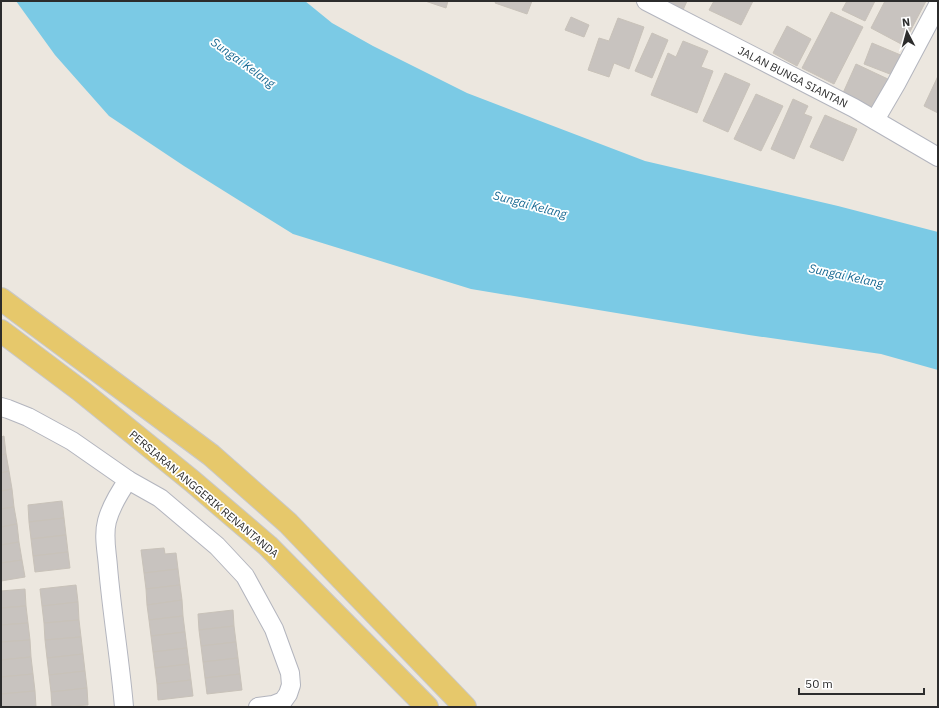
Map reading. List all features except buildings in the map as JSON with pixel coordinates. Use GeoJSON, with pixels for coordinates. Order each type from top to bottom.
{"type":"FeatureCollection","features":[{"type":"Feature","properties":{"kind":"main road"},"geometry":{"type":"LineString","coordinates":[[1,299],[211,455],[288,523],[466,707]]}},
{"type":"Feature","properties":{"kind":"main road","name":"PERSIARAN ANGGERIK RENANTANDA"},"geometry":{"type":"LineString","coordinates":[[1,330],[81,391],[192,481],[268,546],[427,707]]}},
{"type":"Feature","properties":{"kind":"main road"},"geometry":{"type":"LineString","coordinates":[[192,481],[211,455]]}},
{"type":"Feature","properties":{"kind":"street","name":"JALAN BUNGA SIANTAN"},"geometry":{"type":"LineString","coordinates":[[646,1],[875,120],[938,157]]}},
{"type":"Feature","properties":{"kind":"street"},"geometry":{"type":"LineString","coordinates":[[875,120],[938,5]]}},
{"type":"Feature","properties":{"kind":"street"},"geometry":{"type":"LineString","coordinates":[[1,407],[28,417],[72,440],[128,480],[160,498],[218,546],[245,576],[274,629],[290,673],[291,685],[288,694],[283,701],[273,706],[258,707]]}},
{"type":"Feature","properties":{"kind":"street"},"geometry":{"type":"LineString","coordinates":[[124,707],[110,590],[105,533],[107,521],[116,498],[128,480]]}},
{"type":"Feature","properties":{"kind":"water","name":"Sungai Kelang"},"geometry":{"type":"Polygon","coordinates":[[[16,1],[305,1],[332,23],[373,46],[467,93],[645,161],[838,206],[938,232],[938,370],[881,354],[749,335],[471,289],[293,234],[184,166],[109,116],[55,55],[16,1]]]}}]}
